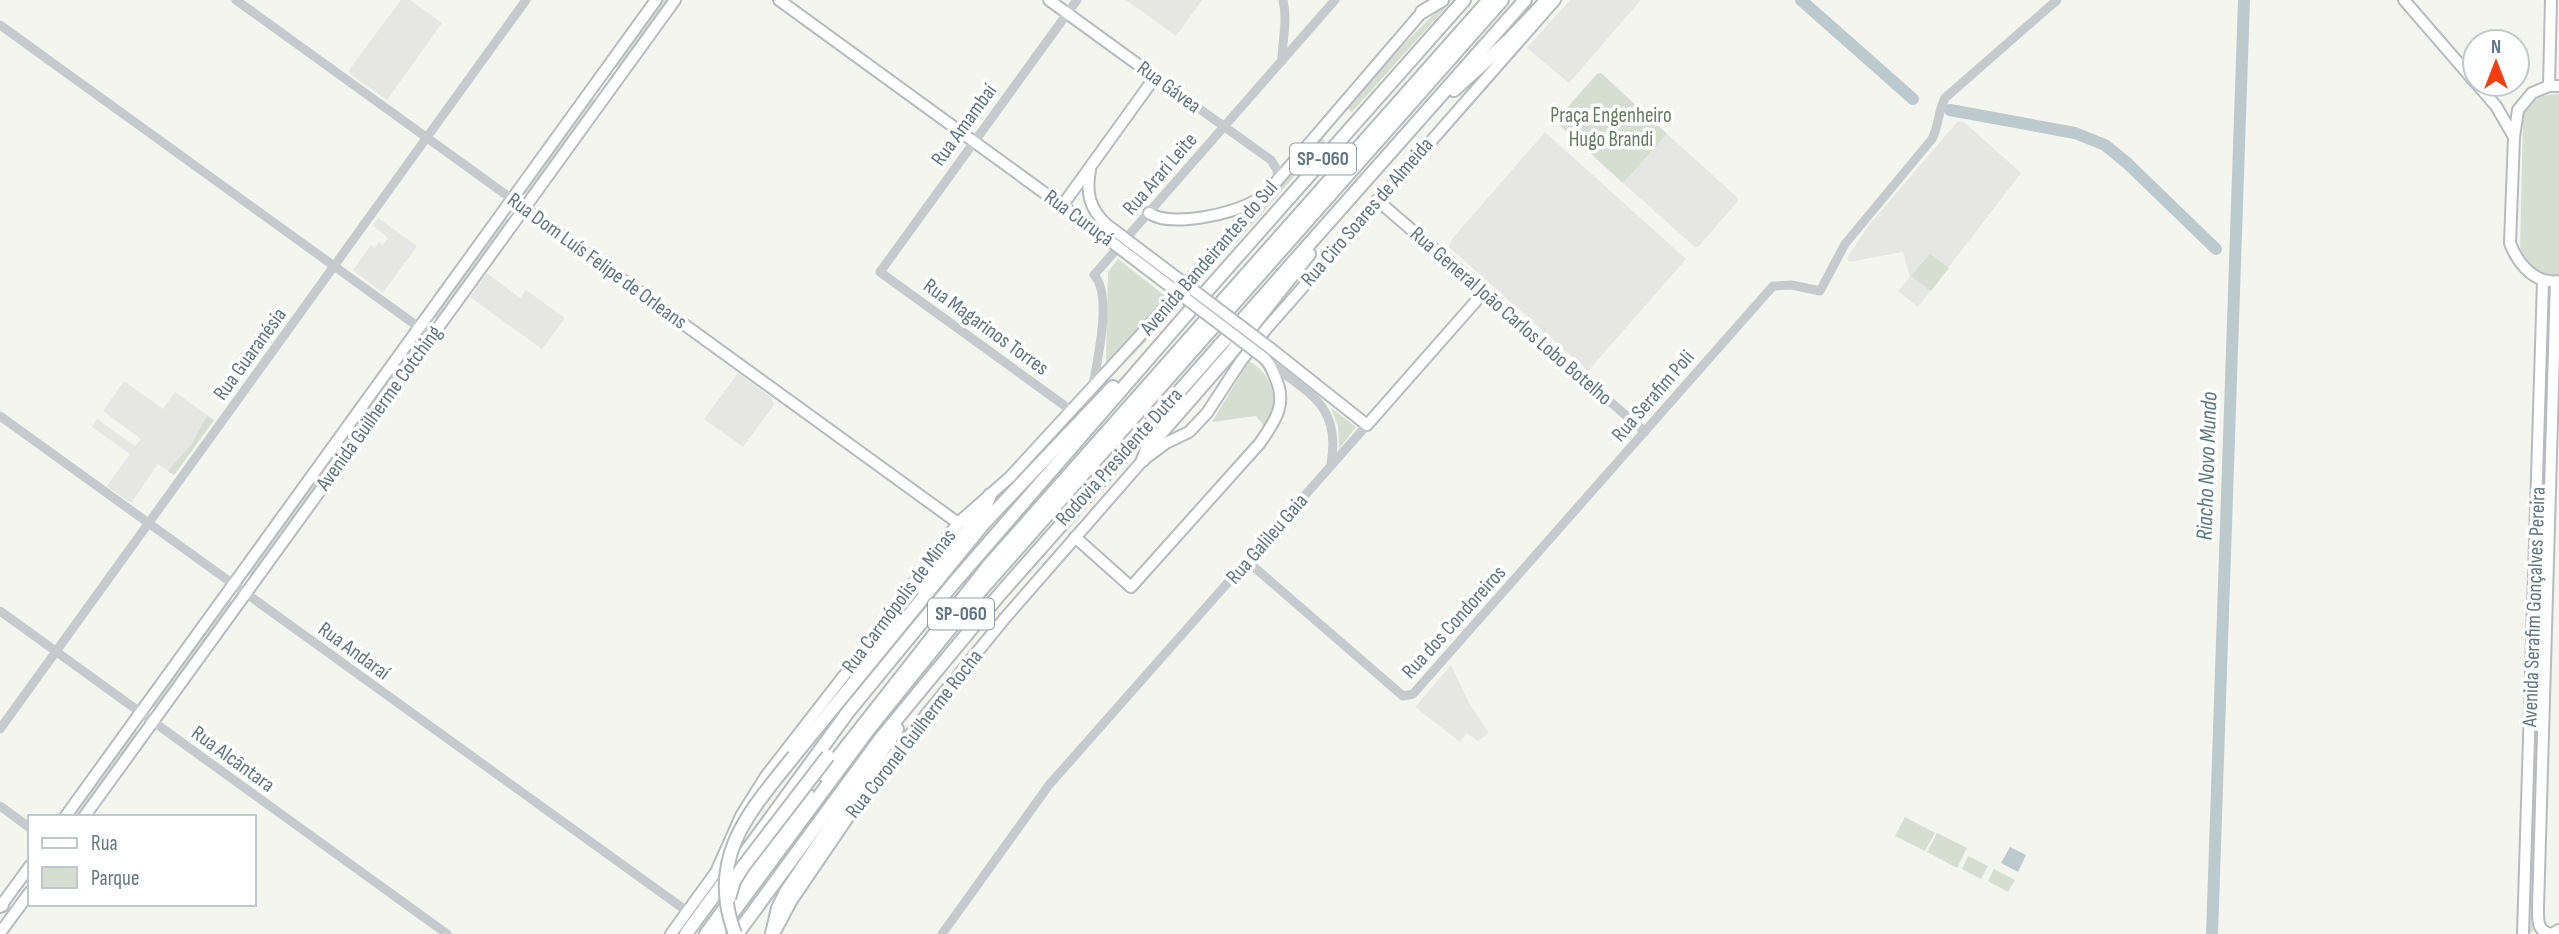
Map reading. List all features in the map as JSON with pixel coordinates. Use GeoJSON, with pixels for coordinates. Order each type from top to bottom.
{"type":"FeatureCollection","features":[{"type":"Feature","properties":{"kind":"highway"},"geometry":{"type":"LineString","coordinates":[[1422,12],[1442,0]]}},
{"type":"Feature","properties":{"kind":"highway","name":"Rodovia Presidente Dutra"},"geometry":{"type":"LineString","coordinates":[[686,934],[856,702],[953,584],[1464,0]]}},
{"type":"Feature","properties":{"kind":"highway","name":"Rodovia Presidente Dutra"},"geometry":{"type":"LineString","coordinates":[[706,934],[862,723],[1002,550],[1489,0]]}},
{"type":"Feature","properties":{"kind":"highway","name":"Rodovia Presidente Dutra"},"geometry":{"type":"LineString","coordinates":[[717,934],[869,729],[1008,558],[1502,0]]}},
{"type":"Feature","properties":{"kind":"highway","name":"Rodovia Presidente Dutra"},"geometry":{"type":"LineString","coordinates":[[736,934],[825,812],[1032,555],[1525,0]]}},
{"type":"Feature","properties":{"kind":"highway"},"geometry":{"type":"LineString","coordinates":[[1436,102],[1464,83],[1547,0]]}},
{"type":"Feature","properties":{"kind":"highway"},"geometry":{"type":"LineString","coordinates":[[1143,460],[1147,449],[1229,355],[1304,262],[1324,227]]}},
{"type":"Feature","properties":{"kind":"highway"},"geometry":{"type":"LineString","coordinates":[[736,934],[724,887],[726,870],[735,838],[759,800],[985,522],[1173,324],[1183,318]]}},
{"type":"Feature","properties":{"kind":"highway"},"geometry":{"type":"LineString","coordinates":[[850,686],[871,653],[984,509],[990,495]]}},
{"type":"Feature","properties":{"kind":"highway"},"geometry":{"type":"LineString","coordinates":[[728,910],[732,888],[742,868],[905,659],[923,647]]}},
{"type":"Feature","properties":{"kind":"highway"},"geometry":{"type":"LineString","coordinates":[[773,934],[778,908],[786,892],[888,743],[910,704]]}},
{"type":"Feature","properties":{"kind":"highway"},"geometry":{"type":"LineString","coordinates":[[2553,934],[2559,931]]}},
{"type":"Feature","properties":{"kind":"main road","name":"Avenida Guilherme Cotching"},"geometry":{"type":"LineString","coordinates":[[66,815],[656,0]]}},
{"type":"Feature","properties":{"kind":"main road","name":"Avenida Guilherme Cotching"},"geometry":{"type":"LineString","coordinates":[[85,815],[675,0]]}},
{"type":"Feature","properties":{"kind":"main road","name":"Rua Curuçá"},"geometry":{"type":"LineString","coordinates":[[779,0],[1062,206],[1103,229],[1267,356],[1367,425]]}},
{"type":"Feature","properties":{"kind":"main road","name":"Rua Gávea"},"geometry":{"type":"LineString","coordinates":[[1049,0],[1155,77]]}},
{"type":"Feature","properties":{"kind":"main road","name":"Rua Ciro Soares de Almeida"},"geometry":{"type":"LineString","coordinates":[[1189,432],[1215,404],[1233,372],[1267,328],[1555,0]]}},
{"type":"Feature","properties":{"kind":"main road"},"geometry":{"type":"LineString","coordinates":[[2404,0],[2461,66]]}},
{"type":"Feature","properties":{"kind":"main road"},"geometry":{"type":"LineString","coordinates":[[2552,0],[2554,86],[2532,93],[2518,110],[2514,137],[2510,243],[2522,265],[2543,281],[2558,281]]}},
{"type":"Feature","properties":{"kind":"main road","name":"Avenida Bandeirantes do Sul"},"geometry":{"type":"LineString","coordinates":[[1093,386],[1265,195],[1422,12]]}},
{"type":"Feature","properties":{"kind":"main road"},"geometry":{"type":"LineString","coordinates":[[1062,206],[1155,77]]}},
{"type":"Feature","properties":{"kind":"main road"},"geometry":{"type":"LineString","coordinates":[[2489,98],[2514,137]]}},
{"type":"Feature","properties":{"kind":"main road"},"geometry":{"type":"LineString","coordinates":[[2496,106],[2504,112],[2518,110]]}},
{"type":"Feature","properties":{"kind":"main road","name":"Rua Curuçá"},"geometry":{"type":"LineString","coordinates":[[1090,167],[1087,185],[1091,207],[1103,229]]}},
{"type":"Feature","properties":{"kind":"main road"},"geometry":{"type":"LineString","coordinates":[[1149,213],[1164,220],[1218,214],[1241,209],[1265,195]]}},
{"type":"Feature","properties":{"kind":"main road","name":"Rua Dom Luís Felipe de Orleans"},"geometry":{"type":"LineString","coordinates":[[512,200],[958,523]]}},
{"type":"Feature","properties":{"kind":"main road","name":"Rua General João Carlos Lobo Botelho"},"geometry":{"type":"LineString","coordinates":[[1377,200],[1484,292]]}},
{"type":"Feature","properties":{"kind":"main road","name":"Avenida Serafim Gonçalves Pereira"},"geometry":{"type":"LineString","coordinates":[[2523,934],[2543,281]]}},
{"type":"Feature","properties":{"kind":"main road","name":"Avenida Serafim Gonçalves Pereira"},"geometry":{"type":"LineString","coordinates":[[2553,934],[2542,931],[2538,908],[2558,281]]}},
{"type":"Feature","properties":{"kind":"main road","name":"Rua Galileu Gaia"},"geometry":{"type":"LineString","coordinates":[[1367,425],[1484,292]]}},
{"type":"Feature","properties":{"kind":"main road"},"geometry":{"type":"LineString","coordinates":[[1075,537],[1131,587],[1260,443],[1276,419],[1281,407],[1280,389],[1267,356]]}},
{"type":"Feature","properties":{"kind":"main road","name":"Rua Carmópolis de Minas"},"geometry":{"type":"LineString","coordinates":[[671,934],[716,872],[741,816],[766,776],[958,523],[1010,477],[1093,386]]}},
{"type":"Feature","properties":{"kind":"main road","name":"Rua Coronel Guilherme Rocha"},"geometry":{"type":"LineString","coordinates":[[773,934],[792,900],[877,775],[934,703],[1143,460],[1166,443],[1189,432]]}},
{"type":"Feature","properties":{"kind":"main road"},"geometry":{"type":"LineString","coordinates":[[1,906],[28,869]]}},
{"type":"Feature","properties":{"kind":"main road"},"geometry":{"type":"LineString","coordinates":[[0,933],[28,895]]}},
{"type":"Feature","properties":{"kind":"street","name":"Rua Dom Luís Felipe de Orleans"},"geometry":{"type":"LineString","coordinates":[[236,0],[512,200]]}},
{"type":"Feature","properties":{"kind":"street","name":"Rua Guaranésia"},"geometry":{"type":"LineString","coordinates":[[0,729],[526,0]]}},
{"type":"Feature","properties":{"kind":"street","name":"Rua Amambaí"},"geometry":{"type":"LineString","coordinates":[[880,272],[1077,0]]}},
{"type":"Feature","properties":{"kind":"street"},"geometry":{"type":"LineString","coordinates":[[1282,61],[1286,29],[1283,0]]}},
{"type":"Feature","properties":{"kind":"street","name":"Rua Arari Leite"},"geometry":{"type":"LineString","coordinates":[[1093,386],[1100,344],[1102,302],[1101,284],[1094,275],[1335,0]]}},
{"type":"Feature","properties":{"kind":"street","name":"Avenida Bandeirantes do Sul"},"geometry":{"type":"LineString","coordinates":[[1422,12],[1432,0]]}},
{"type":"Feature","properties":{"kind":"street","name":"Rua Serafim Poli"},"geometry":{"type":"LineString","coordinates":[[1528,565],[1773,286],[1792,285],[1820,291],[1845,244],[1932,139],[1938,127],[1942,102],[1948,94],[2057,0]]}},
{"type":"Feature","properties":{"kind":"street"},"geometry":{"type":"LineString","coordinates":[[0,25],[432,336]]}},
{"type":"Feature","properties":{"kind":"street"},"geometry":{"type":"LineString","coordinates":[[1286,29],[1297,44]]}},
{"type":"Feature","properties":{"kind":"street","name":"Rua Gávea"},"geometry":{"type":"LineString","coordinates":[[1155,77],[1271,160],[1277,170],[1278,180]]}},
{"type":"Feature","properties":{"kind":"street","name":"Rua Magarinos Torres"},"geometry":{"type":"LineString","coordinates":[[880,272],[1072,411]]}},
{"type":"Feature","properties":{"kind":"street","name":"Rua General João Carlos Lobo Botelho"},"geometry":{"type":"LineString","coordinates":[[1484,292],[1645,432]]}},
{"type":"Feature","properties":{"kind":"street","name":"Rua Curuçá"},"geometry":{"type":"LineString","coordinates":[[1267,356],[1313,397],[1329,416],[1335,437],[1331,467]]}},
{"type":"Feature","properties":{"kind":"street","name":"Rua Andaraí"},"geometry":{"type":"LineString","coordinates":[[0,416],[688,912]]}},
{"type":"Feature","properties":{"kind":"street","name":"Rua Galileu Gaia"},"geometry":{"type":"LineString","coordinates":[[942,934],[1049,785],[1367,425]]}},
{"type":"Feature","properties":{"kind":"street","name":"Rua dos Condoreiros"},"geometry":{"type":"LineString","coordinates":[[1247,561],[1404,696],[1413,694],[1528,565]]}},
{"type":"Feature","properties":{"kind":"street","name":"Rua Alcântara"},"geometry":{"type":"LineString","coordinates":[[0,611],[447,934]]}},
{"type":"Feature","properties":{"kind":"street"},"geometry":{"type":"LineString","coordinates":[[0,806],[28,827]]}},
{"type":"Feature","properties":{"kind":"shaded area"},"geometry":{"type":"Polygon","coordinates":[[[401,0],[410,0],[442,23],[387,100],[350,74],[349,70],[401,0]]]}},
{"type":"Feature","properties":{"kind":"shaded area"},"geometry":{"type":"Polygon","coordinates":[[[1126,0],[1202,0],[1176,36],[1126,0]]]}},
{"type":"Feature","properties":{"kind":"shaded area"},"geometry":{"type":"Polygon","coordinates":[[[1570,0],[1641,0],[1569,83],[1527,48],[1570,0]]]}},
{"type":"Feature","properties":{"kind":"shaded area"},"geometry":{"type":"Polygon","coordinates":[[[1958,121],[1964,122],[2021,173],[1918,307],[1898,291],[1910,277],[1903,252],[1849,262],[1847,258],[1869,225],[1958,121]]]}},
{"type":"Feature","properties":{"kind":"shaded area"},"geometry":{"type":"Polygon","coordinates":[[[1545,132],[1686,259],[1588,371],[1449,247],[1452,239],[1545,132]]]}},
{"type":"Feature","properties":{"kind":"shaded area"},"geometry":{"type":"Polygon","coordinates":[[[1667,134],[1738,198],[1698,247],[1623,183],[1667,134]]]}},
{"type":"Feature","properties":{"kind":"shaded area"},"geometry":{"type":"Polygon","coordinates":[[[378,218],[417,246],[383,293],[353,270],[371,245],[375,248],[379,242],[383,245],[388,238],[373,226],[378,218]]]}},
{"type":"Feature","properties":{"kind":"shaded area"},"geometry":{"type":"Polygon","coordinates":[[[487,273],[520,298],[526,290],[565,318],[542,349],[470,297],[487,273]]]}},
{"type":"Feature","properties":{"kind":"shaded area"},"geometry":{"type":"Polygon","coordinates":[[[738,373],[772,398],[774,405],[743,447],[704,419],[738,373]]]}},
{"type":"Feature","properties":{"kind":"shaded area"},"geometry":{"type":"Polygon","coordinates":[[[124,381],[163,409],[175,392],[214,420],[174,475],[158,464],[131,503],[107,486],[130,454],[92,427],[97,419],[135,446],[141,439],[103,411],[124,381]]]}},
{"type":"Feature","properties":{"kind":"shaded area"},"geometry":{"type":"Polygon","coordinates":[[[1451,665],[1469,703],[1489,733],[1478,741],[1467,733],[1460,742],[1415,707],[1451,665]]]}},
{"type":"Feature","properties":{"kind":"shaded area"},"geometry":{"type":"Polygon","coordinates":[[[2010,847],[2026,855],[2018,872],[2001,863],[2010,847]]]}},
{"type":"Feature","properties":{"kind":"green space"},"geometry":{"type":"Polygon","coordinates":[[[663,0],[668,0],[618,69],[615,66],[663,0]]]}},
{"type":"Feature","properties":{"kind":"green space"},"geometry":{"type":"Polygon","coordinates":[[[1451,0],[1448,5],[1352,112],[1347,108],[1400,48],[1451,0]]]}},
{"type":"Feature","properties":{"kind":"green space","name":"Praça Engenheiro Hugo Brandi"},"geometry":{"type":"Polygon","coordinates":[[[1601,73],[1667,134],[1623,183],[1557,123],[1557,119],[1597,74],[1601,73]]]}},
{"type":"Feature","properties":{"kind":"green space"},"geometry":{"type":"Polygon","coordinates":[[[2559,94],[2559,275],[2545,275],[2536,273],[2520,250],[2523,118],[2536,99],[2559,94]]]}},
{"type":"Feature","properties":{"kind":"green space"},"geometry":{"type":"Polygon","coordinates":[[[592,98],[595,100],[527,195],[524,192],[592,98]]]}},
{"type":"Feature","properties":{"kind":"green space"},"geometry":{"type":"Polygon","coordinates":[[[1322,138],[1325,141],[1236,243],[1217,257],[1322,138]]]}},
{"type":"Feature","properties":{"kind":"green space"},"geometry":{"type":"Polygon","coordinates":[[[505,218],[508,220],[437,319],[434,317],[505,218]]]}},
{"type":"Feature","properties":{"kind":"green space"},"geometry":{"type":"Polygon","coordinates":[[[1930,254],[1949,268],[1931,291],[1911,276],[1930,254]]]}},
{"type":"Feature","properties":{"kind":"green space"},"geometry":{"type":"Polygon","coordinates":[[[1118,259],[1168,298],[1106,363],[1108,272],[1118,259]]]}},
{"type":"Feature","properties":{"kind":"green space"},"geometry":{"type":"Polygon","coordinates":[[[2547,291],[2551,291],[2547,480],[2543,480],[2547,291]]]}},
{"type":"Feature","properties":{"kind":"green space"},"geometry":{"type":"Polygon","coordinates":[[[1177,303],[1181,306],[1076,412],[1177,303]]]}},
{"type":"Feature","properties":{"kind":"green space"},"geometry":{"type":"Polygon","coordinates":[[[416,342],[419,344],[251,576],[248,574],[416,342]]]}},
{"type":"Feature","properties":{"kind":"green space"},"geometry":{"type":"Polygon","coordinates":[[[1249,361],[1264,374],[1272,390],[1272,409],[1266,428],[1256,416],[1212,422],[1249,361]]]}},
{"type":"Feature","properties":{"kind":"green space"},"geometry":{"type":"Polygon","coordinates":[[[1331,408],[1356,427],[1339,449],[1338,426],[1331,408]]]}},
{"type":"Feature","properties":{"kind":"green space"},"geometry":{"type":"Polygon","coordinates":[[[207,416],[214,420],[174,475],[168,471],[192,444],[207,416]]]}},
{"type":"Feature","properties":{"kind":"green space"},"geometry":{"type":"Polygon","coordinates":[[[229,600],[232,602],[156,708],[152,706],[229,600]]]}},
{"type":"Feature","properties":{"kind":"green space"},"geometry":{"type":"Polygon","coordinates":[[[2535,723],[2539,723],[2533,932],[2530,932],[2535,723]]]}},
{"type":"Feature","properties":{"kind":"green space"},"geometry":{"type":"Polygon","coordinates":[[[135,730],[138,732],[78,815],[73,815],[135,730]]]}},
{"type":"Feature","properties":{"kind":"green space"},"geometry":{"type":"Polygon","coordinates":[[[1905,817],[1935,833],[1925,851],[1895,836],[1905,817]]]}},
{"type":"Feature","properties":{"kind":"green space"},"geometry":{"type":"Polygon","coordinates":[[[1937,833],[1967,848],[1957,868],[1927,852],[1937,833]]]}},
{"type":"Feature","properties":{"kind":"green space"},"geometry":{"type":"Polygon","coordinates":[[[1968,856],[1988,866],[1981,879],[1962,869],[1968,856]]]}},
{"type":"Feature","properties":{"kind":"green space"},"geometry":{"type":"Polygon","coordinates":[[[1994,869],[2015,880],[2008,892],[1988,881],[1994,869]]]}},
{"type":"Feature","properties":{"kind":"waterway"},"geometry":{"type":"LineString","coordinates":[[1801,0],[1913,99]]}},
{"type":"Feature","properties":{"kind":"waterway","name":"Riacho Novo Mundo"},"geometry":{"type":"LineString","coordinates":[[2212,934],[2244,0]]}},
{"type":"Feature","properties":{"kind":"waterway"},"geometry":{"type":"LineString","coordinates":[[1950,110],[2075,133],[2105,145],[2216,249]]}}]}
